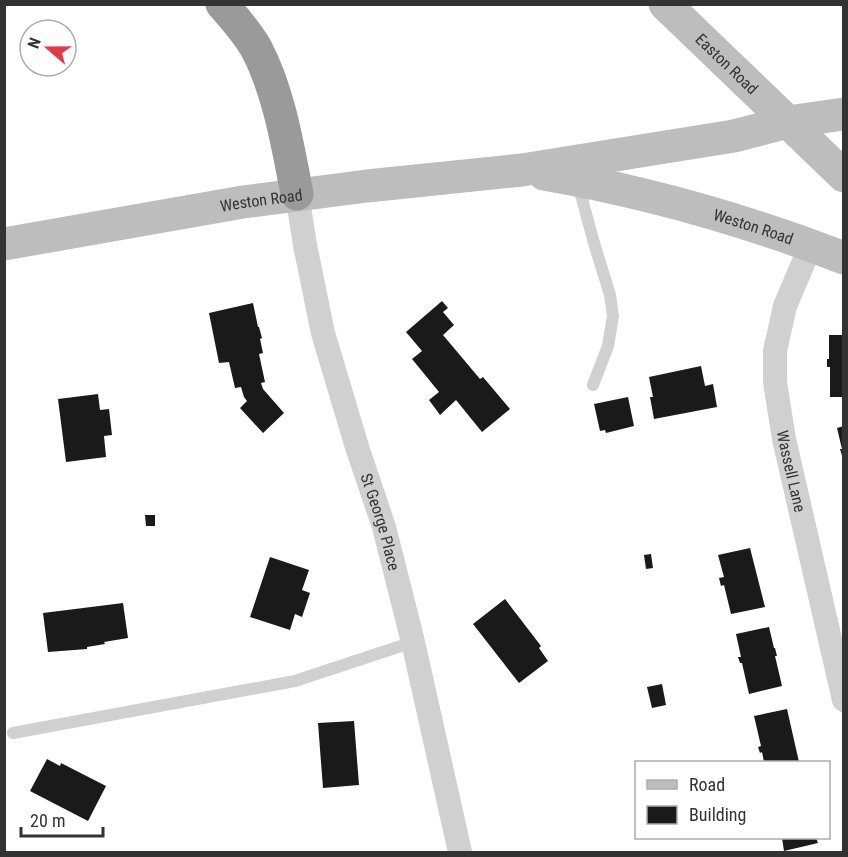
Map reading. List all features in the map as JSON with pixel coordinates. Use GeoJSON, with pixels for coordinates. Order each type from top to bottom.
{"type":"FeatureCollection","features":[{"type":"Feature","properties":{"kind":"highway"},"geometry":{"type":"LineString","coordinates":[[222,7],[243,29],[256,49],[273,90],[297,194]]}},
{"type":"Feature","properties":{"kind":"main road","name":"Easton Road"},"geometry":{"type":"LineString","coordinates":[[665,4],[843,176]]}},
{"type":"Feature","properties":{"kind":"main road","name":"Weston Road"},"geometry":{"type":"LineString","coordinates":[[4,244],[297,194],[522,170],[734,136],[788,122],[843,114]]}},
{"type":"Feature","properties":{"kind":"main road","name":"Weston Road"},"geometry":{"type":"LineString","coordinates":[[522,170],[700,208],[843,258]]}},
{"type":"Feature","properties":{"kind":"street","name":"St George Place"},"geometry":{"type":"LineString","coordinates":[[297,194],[323,333],[384,527],[413,642],[460,852]]}},
{"type":"Feature","properties":{"kind":"street","name":"Wassell Lane"},"geometry":{"type":"LineString","coordinates":[[811,245],[785,306],[775,351],[776,382],[784,439],[843,700]]}},
{"type":"Feature","properties":{"kind":"lane"},"geometry":{"type":"LineString","coordinates":[[577,180],[610,295],[613,316],[608,346],[593,385]]}},
{"type":"Feature","properties":{"kind":"lane"},"geometry":{"type":"LineString","coordinates":[[13,733],[295,681],[413,642]]}},
{"type":"Feature","properties":{"kind":"building"},"geometry":{"type":"Polygon","coordinates":[[[442,301],[448,308],[443,312],[454,325],[443,335],[480,379],[483,377],[510,409],[482,432],[456,400],[440,415],[429,400],[439,392],[412,359],[422,351],[406,332],[442,301]]]}},
{"type":"Feature","properties":{"kind":"building"},"geometry":{"type":"Polygon","coordinates":[[[253,303],[262,338],[260,339],[263,353],[259,354],[265,382],[261,383],[263,389],[284,413],[263,433],[240,408],[247,401],[241,387],[235,388],[229,362],[219,363],[209,313],[253,303]]]}},
{"type":"Feature","properties":{"kind":"building"},"geometry":{"type":"Polygon","coordinates":[[[829,335],[844,335],[844,397],[830,397],[830,367],[827,367],[829,335]]]}},
{"type":"Feature","properties":{"kind":"building"},"geometry":{"type":"Polygon","coordinates":[[[701,366],[705,386],[713,384],[717,407],[654,419],[649,377],[701,366]]]}},
{"type":"Feature","properties":{"kind":"building"},"geometry":{"type":"Polygon","coordinates":[[[98,394],[100,410],[109,409],[112,435],[104,436],[106,457],[66,462],[58,399],[98,394]]]}},
{"type":"Feature","properties":{"kind":"building"},"geometry":{"type":"Polygon","coordinates":[[[628,397],[634,426],[606,433],[605,430],[600,431],[594,404],[628,397]]]}},
{"type":"Feature","properties":{"kind":"building"},"geometry":{"type":"Polygon","coordinates":[[[844,426],[844,459],[843,459],[837,428],[844,426]]]}},
{"type":"Feature","properties":{"kind":"building"},"geometry":{"type":"Polygon","coordinates":[[[145,515],[155,515],[155,526],[146,526],[145,515]]]}},
{"type":"Feature","properties":{"kind":"building"},"geometry":{"type":"Polygon","coordinates":[[[750,548],[765,607],[731,614],[724,585],[721,586],[719,578],[724,577],[718,555],[750,548]]]}},
{"type":"Feature","properties":{"kind":"building"},"geometry":{"type":"Polygon","coordinates":[[[651,554],[653,568],[646,569],[644,555],[651,554]]]}},
{"type":"Feature","properties":{"kind":"building"},"geometry":{"type":"Polygon","coordinates":[[[270,557],[309,570],[302,590],[310,593],[302,617],[295,614],[290,630],[250,617],[270,557]]]}},
{"type":"Feature","properties":{"kind":"building"},"geometry":{"type":"Polygon","coordinates":[[[505,599],[541,646],[539,648],[548,661],[519,683],[473,624],[505,599]]]}},
{"type":"Feature","properties":{"kind":"building"},"geometry":{"type":"Polygon","coordinates":[[[123,603],[128,638],[104,642],[105,644],[87,647],[87,649],[48,652],[43,613],[123,603]]]}},
{"type":"Feature","properties":{"kind":"building"},"geometry":{"type":"Polygon","coordinates":[[[769,627],[782,686],[749,694],[742,663],[738,657],[741,657],[736,634],[769,627]]]}},
{"type":"Feature","properties":{"kind":"building"},"geometry":{"type":"Polygon","coordinates":[[[662,684],[666,705],[652,708],[647,687],[662,684]]]}},
{"type":"Feature","properties":{"kind":"building"},"geometry":{"type":"Polygon","coordinates":[[[787,709],[799,761],[764,761],[758,747],[761,746],[754,716],[787,709]]]}},
{"type":"Feature","properties":{"kind":"building"},"geometry":{"type":"Polygon","coordinates":[[[354,721],[359,785],[323,788],[318,723],[354,721]]]}},
{"type":"Feature","properties":{"kind":"building"},"geometry":{"type":"Polygon","coordinates":[[[47,759],[60,766],[61,763],[106,786],[88,821],[30,791],[47,759]]]}},
{"type":"Feature","properties":{"kind":"building"},"geometry":{"type":"Polygon","coordinates":[[[782,839],[816,839],[818,843],[784,851],[782,839]]]}}]}
